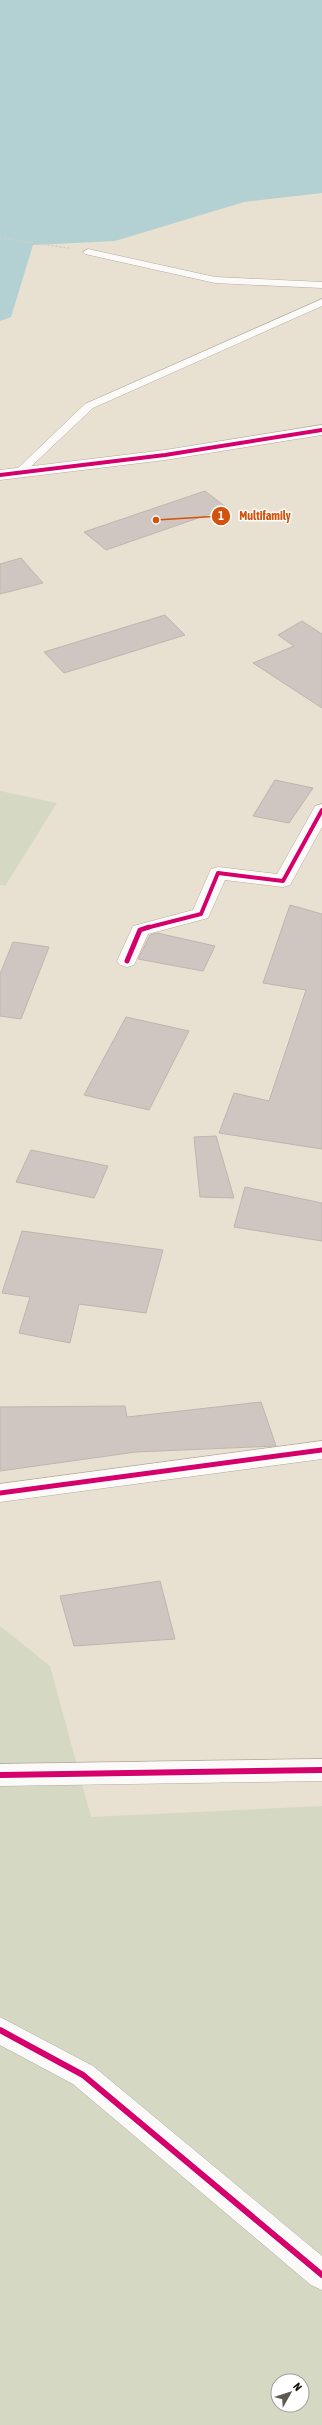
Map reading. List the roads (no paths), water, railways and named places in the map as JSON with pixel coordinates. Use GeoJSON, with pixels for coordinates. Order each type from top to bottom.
{"type":"FeatureCollection","features":[{"type":"Feature","properties":{"kind":"street"},"geometry":{"type":"LineString","coordinates":[[0,475],[165,455],[317,431],[322,446]]}},
{"type":"Feature","properties":{"kind":"street"},"geometry":{"type":"LineString","coordinates":[[127,961],[140,930],[158,924],[201,914],[218,874],[283,881],[322,810]]}},
{"type":"Feature","properties":{"kind":"street"},"geometry":{"type":"LineString","coordinates":[[0,1493],[322,1450]]}},
{"type":"Feature","properties":{"kind":"street"},"geometry":{"type":"LineString","coordinates":[[0,1774],[322,1770]]}},
{"type":"Feature","properties":{"kind":"street"},"geometry":{"type":"LineString","coordinates":[[0,2030],[83,2075],[322,2275]]}},
{"type":"Feature","properties":{"kind":"lane"},"geometry":{"type":"LineString","coordinates":[[88,252],[215,280],[322,285]]}},
{"type":"Feature","properties":{"kind":"lane"},"geometry":{"type":"LineString","coordinates":[[18,473],[89,406],[322,302]]}},
{"type":"Feature","properties":{"kind":"water"},"geometry":{"type":"Polygon","coordinates":[[[0,0],[322,0],[322,193],[244,202],[115,241],[33,245],[11,317],[0,321],[0,0]]]}},
{"type":"Feature","properties":{"kind":"place","name":"Multifamily"},"geometry":{"type":"Point","coordinates":[156,520]}}]}
